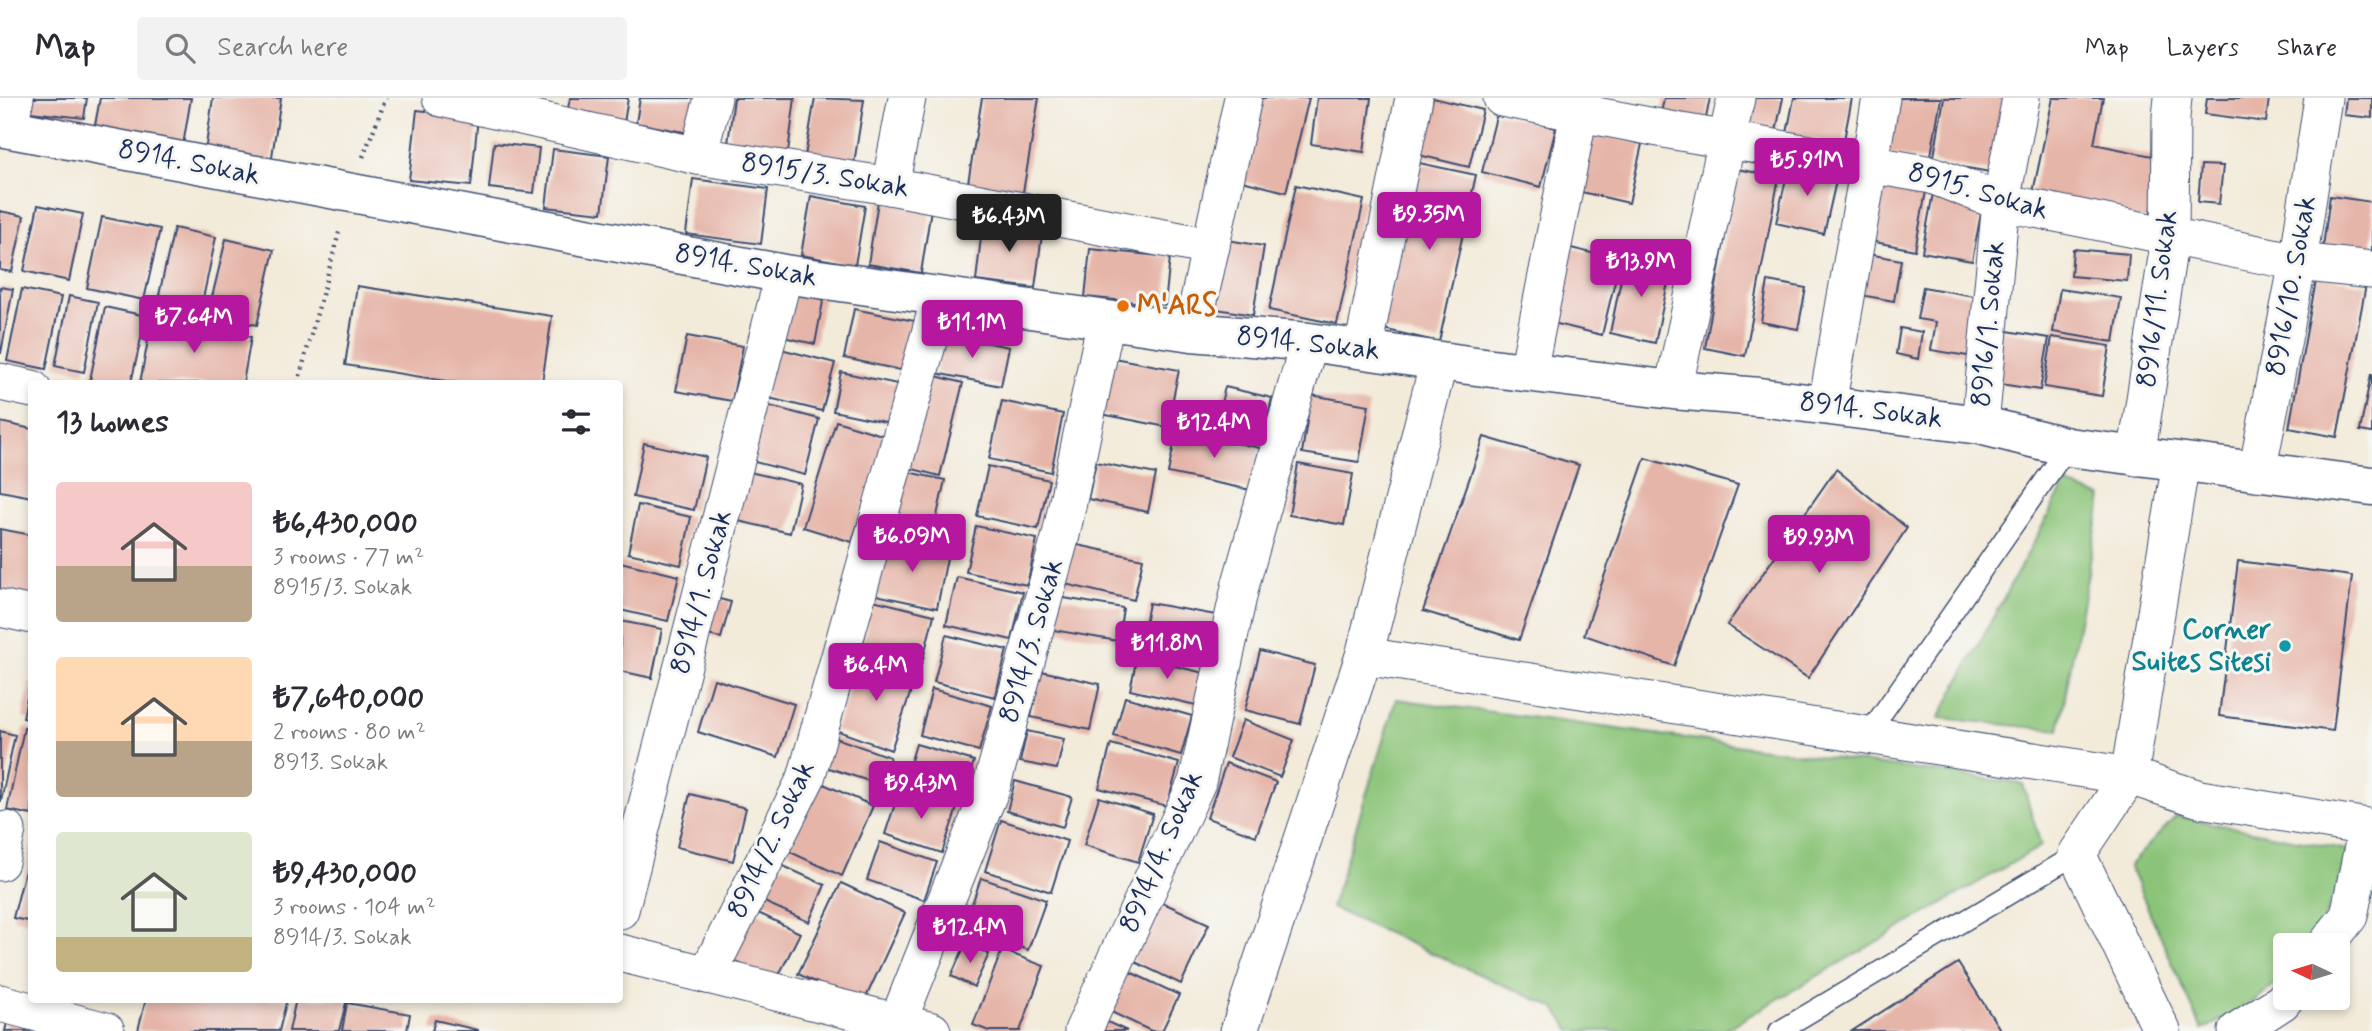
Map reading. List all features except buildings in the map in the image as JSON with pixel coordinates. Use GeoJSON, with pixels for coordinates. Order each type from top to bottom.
{"type":"FeatureCollection","features":[{"type":"Feature","properties":{"kind":"street","name":"8915/3. Sokak"},"geometry":{"type":"LineString","coordinates":[[441,98],[538,109],[698,156],[890,186],[1211,247]]}},
{"type":"Feature","properties":{"kind":"street"},"geometry":{"type":"LineString","coordinates":[[698,156],[713,98]]}},
{"type":"Feature","properties":{"kind":"street"},"geometry":{"type":"LineString","coordinates":[[890,186],[907,98]]}},
{"type":"Feature","properties":{"kind":"street"},"geometry":{"type":"LineString","coordinates":[[1192,332],[1243,98]]}},
{"type":"Feature","properties":{"kind":"street"},"geometry":{"type":"LineString","coordinates":[[1363,349],[1414,98]]}},
{"type":"Feature","properties":{"kind":"street","name":"8915. Sokak"},"geometry":{"type":"LineString","coordinates":[[1502,98],[1580,105],[1727,140],[1932,175],[2001,202],[2170,238],[2298,262],[2372,270]]}},
{"type":"Feature","properties":{"kind":"street"},"geometry":{"type":"LineString","coordinates":[[1673,390],[1736,98]]}},
{"type":"Feature","properties":{"kind":"street"},"geometry":{"type":"LineString","coordinates":[[1827,405],[1881,98]]}},
{"type":"Feature","properties":{"kind":"street","name":"8916/1. Sokak"},"geometry":{"type":"LineString","coordinates":[[1980,425],[2001,202],[2021,98]]}},
{"type":"Feature","properties":{"kind":"street","name":"8916/11. Sokak"},"geometry":{"type":"LineString","coordinates":[[2136,457],[2170,238],[2173,98]]}},
{"type":"Feature","properties":{"kind":"street","name":"8916/10. Sokak"},"geometry":{"type":"LineString","coordinates":[[2256,472],[2298,262],[2323,98]]}},
{"type":"Feature","properties":{"kind":"street"},"geometry":{"type":"LineString","coordinates":[[1528,372],[1580,105]]}},
{"type":"Feature","properties":{"kind":"street","name":"8914. Sokak"},"geometry":{"type":"LineString","coordinates":[[8,118],[349,193],[784,274],[1192,332],[1309,342],[1673,390],[1827,405],[1980,425],[2068,447],[2372,486]]}},
{"type":"Feature","properties":{"kind":"street","name":"8914/1. Sokak"},"geometry":{"type":"LineString","coordinates":[[623,898],[784,274]]}},
{"type":"Feature","properties":{"kind":"street","name":"8914/2. Sokak"},"geometry":{"type":"LineString","coordinates":[[707,975],[806,778],[940,298]]}},
{"type":"Feature","properties":{"kind":"street","name":"8914/3. Sokak"},"geometry":{"type":"LineString","coordinates":[[908,1028],[991,788],[1061,535],[1106,320]]}},
{"type":"Feature","properties":{"kind":"street","name":"8914/4. Sokak"},"geometry":{"type":"LineString","coordinates":[[1083,1031],[1196,782],[1241,583],[1309,342]]}},
{"type":"Feature","properties":{"kind":"street"},"geometry":{"type":"LineString","coordinates":[[1239,1031],[1364,656],[1439,360]]}},
{"type":"Feature","properties":{"kind":"street"},"geometry":{"type":"LineString","coordinates":[[0,382],[28,388]]}},
{"type":"Feature","properties":{"kind":"street"},"geometry":{"type":"LineString","coordinates":[[2162,1031],[2077,854],[2129,776],[2181,462]]}},
{"type":"Feature","properties":{"kind":"street"},"geometry":{"type":"LineString","coordinates":[[0,608],[28,614]]}},
{"type":"Feature","properties":{"kind":"street"},"geometry":{"type":"LineString","coordinates":[[1364,656],[2129,776],[2200,799],[2367,827],[2348,916],[2335,933]]}},
{"type":"Feature","properties":{"kind":"street"},"geometry":{"type":"LineString","coordinates":[[623,954],[908,1028]]}},
{"type":"Feature","properties":{"kind":"street"},"geometry":{"type":"LineString","coordinates":[[0,1003],[106,1031]]}},
{"type":"Feature","properties":{"kind":"street"},"geometry":{"type":"LineString","coordinates":[[2237,1031],[2273,1008]]}},
{"type":"Feature","properties":{"kind":"lane"},"geometry":{"type":"LineString","coordinates":[[1868,734],[2068,447]]}},
{"type":"Feature","properties":{"kind":"lane"},"geometry":{"type":"LineString","coordinates":[[1779,1031],[2077,854]]}},
{"type":"Feature","properties":{"kind":"path"},"geometry":{"type":"LineString","coordinates":[[299,380],[349,193],[386,98]]}},
{"type":"Feature","properties":{"kind":"green space"},"geometry":{"type":"Polygon","coordinates":[[[2065,484],[2102,497],[2059,730],[1939,718],[2065,484]]]}},
{"type":"Feature","properties":{"kind":"green space"},"geometry":{"type":"Polygon","coordinates":[[[1396,699],[2023,784],[2041,846],[1723,1031],[1571,1031],[1555,1008],[1331,908],[1396,699]]]}},
{"type":"Feature","properties":{"kind":"green space"},"geometry":{"type":"Polygon","coordinates":[[[2176,816],[2348,850],[2332,899],[2316,933],[2273,933],[2273,985],[2246,1006],[2202,1030],[2129,866],[2176,816]]]}},
{"type":"Feature","properties":{"kind":"place","name":"M'ARS"},"geometry":{"type":"Point","coordinates":[1123,306]}},
{"type":"Feature","properties":{"kind":"place","name":"Corner Suites Sitesi"},"geometry":{"type":"Point","coordinates":[2285,646]}}]}
